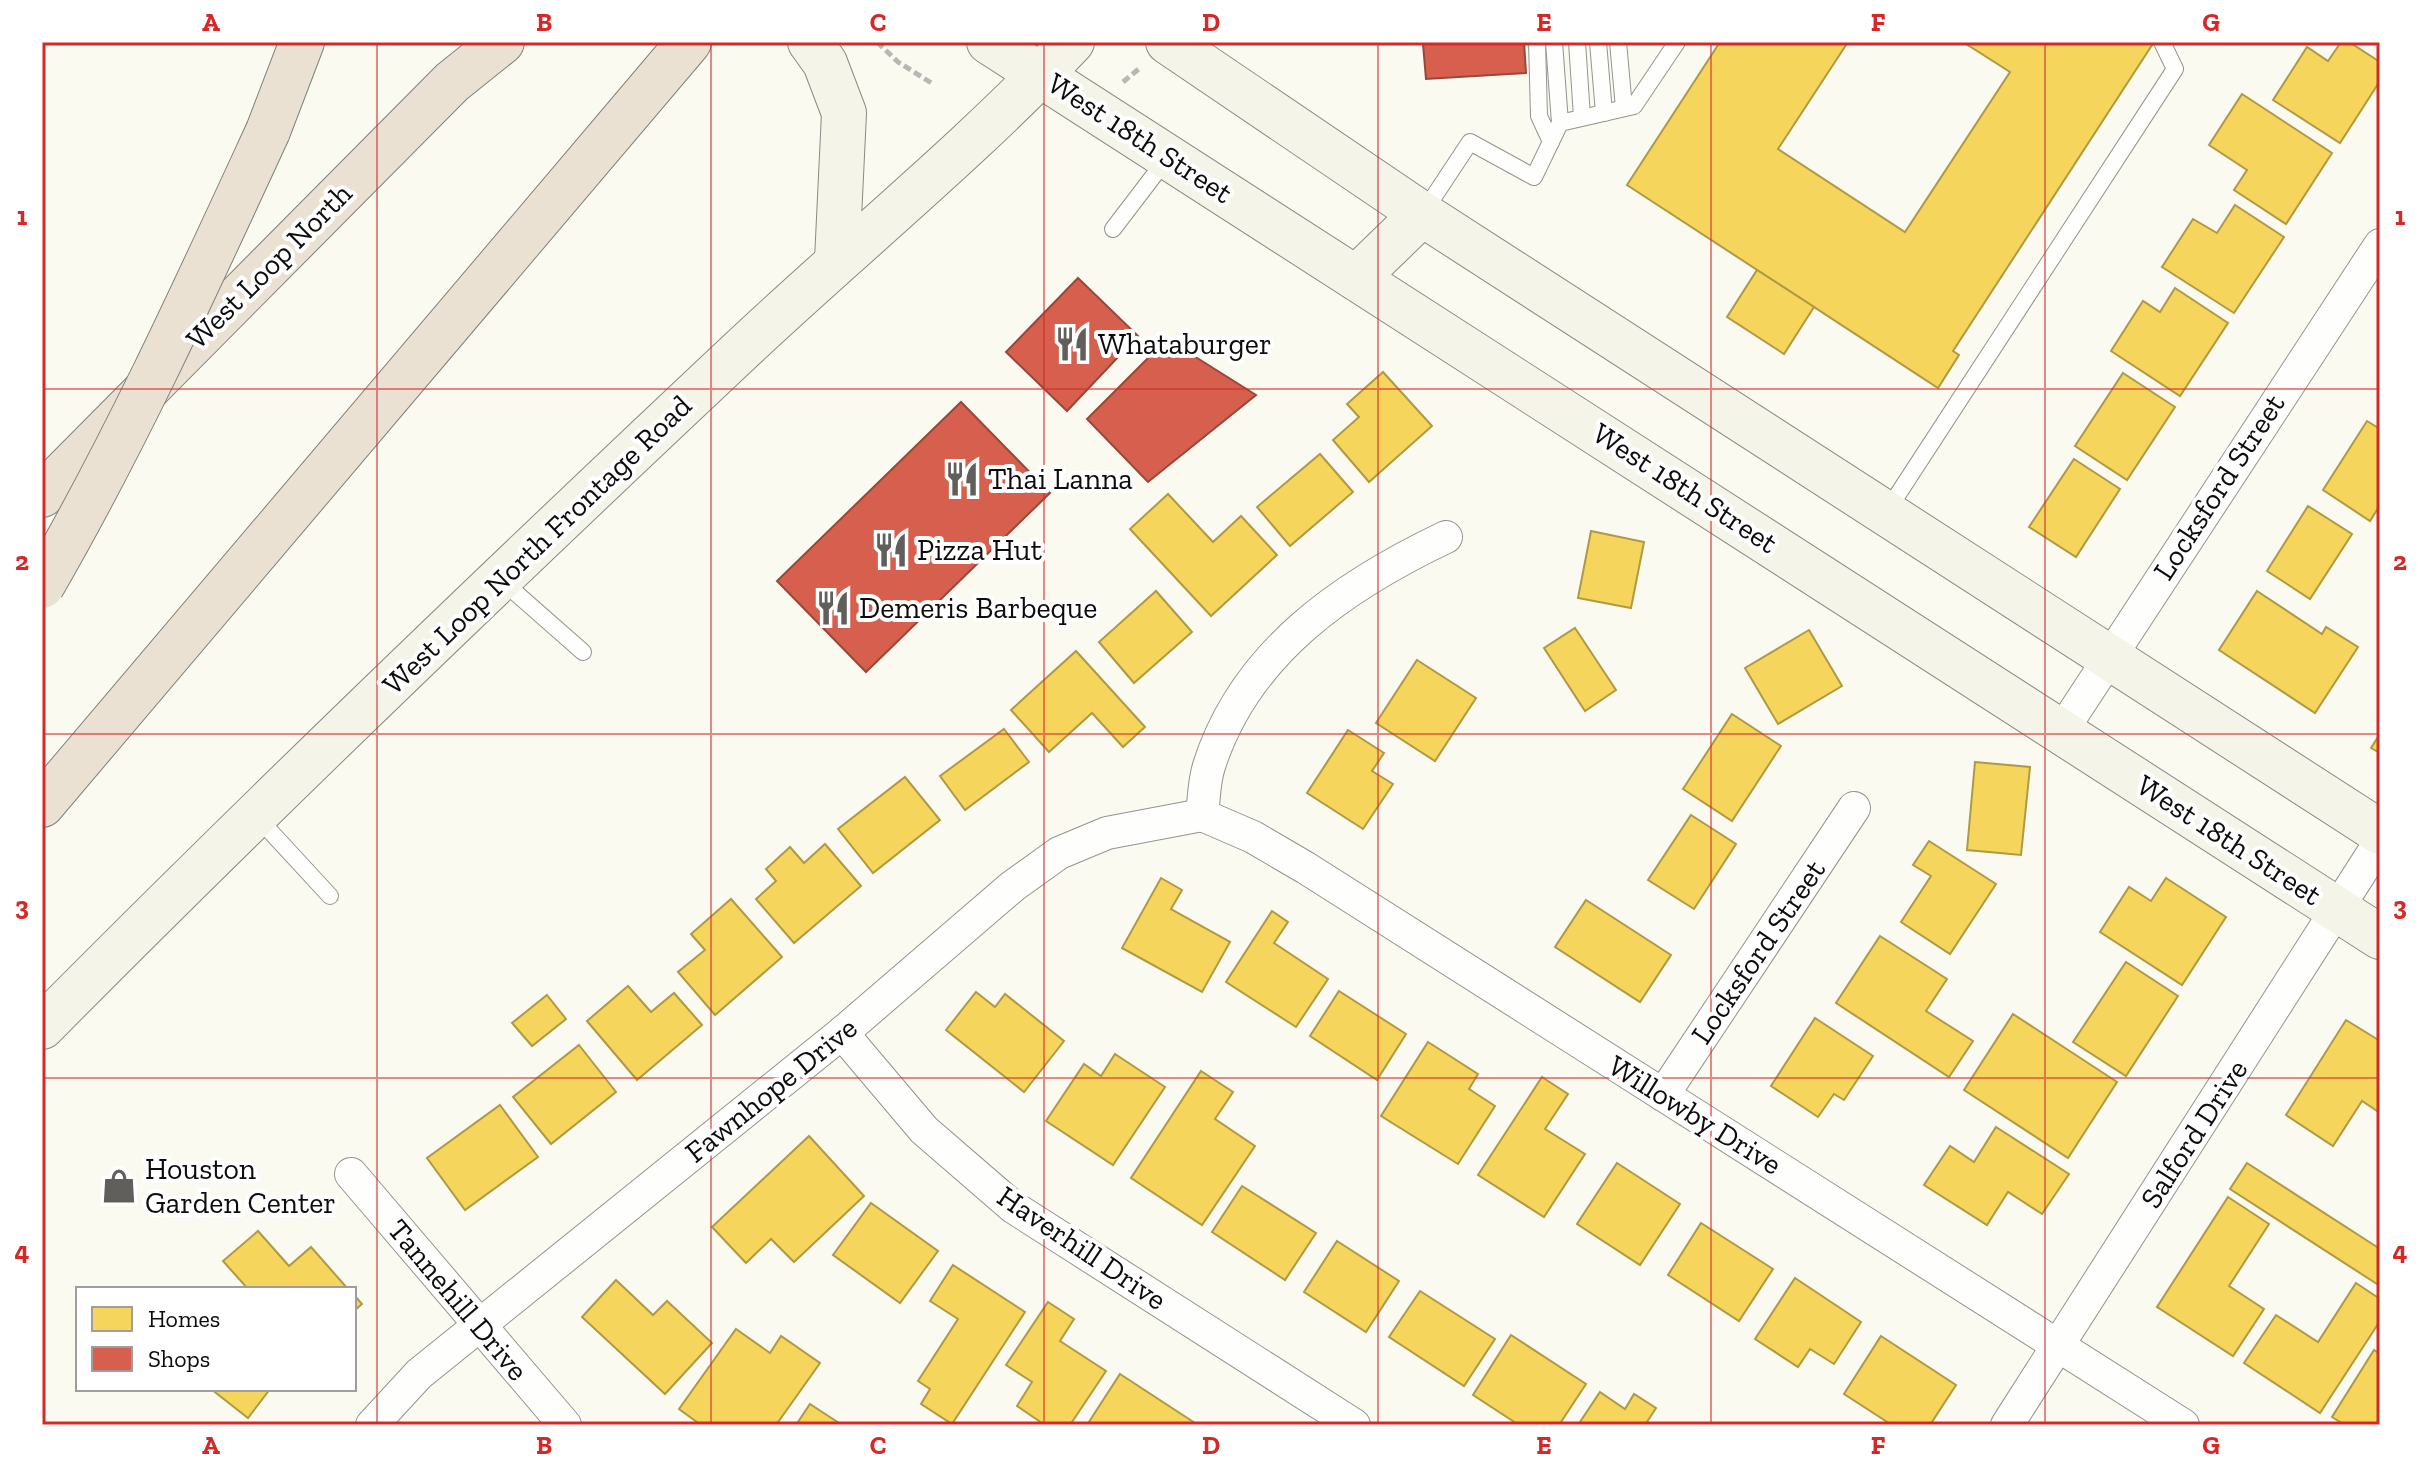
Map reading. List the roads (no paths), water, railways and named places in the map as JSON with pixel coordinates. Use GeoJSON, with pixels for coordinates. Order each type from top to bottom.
{"type":"FeatureCollection","features":[{"type":"Feature","properties":{"kind":"highway"},"geometry":{"type":"LineString","coordinates":[[42,586],[93,497],[169,345],[268,131],[302,42]]}},
{"type":"Feature","properties":{"kind":"highway","name":"West Loop North"},"geometry":{"type":"LineString","coordinates":[[42,495],[452,82],[502,42]]}},
{"type":"Feature","properties":{"kind":"highway"},"geometry":{"type":"LineString","coordinates":[[42,805],[689,42]]}},
{"type":"Feature","properties":{"kind":"main road"},"geometry":{"type":"LineString","coordinates":[[810,42],[825,63],[844,113],[837,260]]}},
{"type":"Feature","properties":{"kind":"main road","name":"West 18th Street"},"geometry":{"type":"LineString","coordinates":[[989,42],[2380,937]]}},
{"type":"Feature","properties":{"kind":"main road","name":"West Loop North Frontage Road"},"geometry":{"type":"LineString","coordinates":[[42,1027],[499,578],[1072,42]]}},
{"type":"Feature","properties":{"kind":"main road"},"geometry":{"type":"LineString","coordinates":[[1155,54],[1422,214],[2380,832]]}},
{"type":"Feature","properties":{"kind":"main road"},"geometry":{"type":"LineString","coordinates":[[1356,278],[1422,214]]}},
{"type":"Feature","properties":{"kind":"street","name":"Locksford Street"},"geometry":{"type":"LineString","coordinates":[[2061,732],[2107,657],[2380,245]]}},
{"type":"Feature","properties":{"kind":"street"},"geometry":{"type":"LineString","coordinates":[[1202,815],[1209,766],[1231,717],[1257,675],[1292,634],[1301,624],[1384,567],[1446,537]]}},
{"type":"Feature","properties":{"kind":"street","name":"Locksford Street"},"geometry":{"type":"LineString","coordinates":[[1663,1095],[1854,808]]}},
{"type":"Feature","properties":{"kind":"street","name":"Fawnhope Drive"},"geometry":{"type":"LineString","coordinates":[[372,1425],[419,1374],[842,1033],[1013,886],[1059,853],[1107,833],[1202,815]]}},
{"type":"Feature","properties":{"kind":"street","name":"Willowby Drive"},"geometry":{"type":"LineString","coordinates":[[1202,815],[1253,837],[1306,868],[2183,1425]]}},
{"type":"Feature","properties":{"kind":"street","name":"Salford Drive"},"geometry":{"type":"LineString","coordinates":[[2007,1425],[2380,842]]}},
{"type":"Feature","properties":{"kind":"street","name":"Haverhill Drive"},"geometry":{"type":"LineString","coordinates":[[842,1033],[924,1130],[1013,1207],[1354,1425]]}},
{"type":"Feature","properties":{"kind":"street","name":"Tannehill Drive"},"geometry":{"type":"LineString","coordinates":[[351,1174],[565,1425]]}},
{"type":"Feature","properties":{"kind":"lane"},"geometry":{"type":"LineString","coordinates":[[1537,42],[1539,116],[1551,142]]}},
{"type":"Feature","properties":{"kind":"lane"},"geometry":{"type":"LineString","coordinates":[[1422,214],[1470,142],[1534,177],[1560,123],[1554,42]]}},
{"type":"Feature","properties":{"kind":"lane"},"geometry":{"type":"LineString","coordinates":[[1577,42],[1582,117]]}},
{"type":"Feature","properties":{"kind":"lane"},"geometry":{"type":"LineString","coordinates":[[1598,42],[1604,113]]}},
{"type":"Feature","properties":{"kind":"lane"},"geometry":{"type":"LineString","coordinates":[[1618,42],[1624,108]]}},
{"type":"Feature","properties":{"kind":"lane"},"geometry":{"type":"LineString","coordinates":[[1560,123],[1634,106],[1677,42]]}},
{"type":"Feature","properties":{"kind":"lane"},"geometry":{"type":"LineString","coordinates":[[1885,514],[2175,69],[2162,42]]}},
{"type":"Feature","properties":{"kind":"lane"},"geometry":{"type":"LineString","coordinates":[[1113,229],[1169,156]]}},
{"type":"Feature","properties":{"kind":"lane"},"geometry":{"type":"LineString","coordinates":[[499,578],[583,652]]}},
{"type":"Feature","properties":{"kind":"lane"},"geometry":{"type":"LineString","coordinates":[[257,817],[330,896]]}},
{"type":"Feature","properties":{"kind":"place","name":"Whataburger"},"geometry":{"type":"Point","coordinates":[1072,344]}},
{"type":"Feature","properties":{"kind":"place","name":"Thai Lanna"},"geometry":{"type":"Point","coordinates":[962,479]}},
{"type":"Feature","properties":{"kind":"place","name":"Pizza Hut"},"geometry":{"type":"Point","coordinates":[891,550]}},
{"type":"Feature","properties":{"kind":"place","name":"Demeris Barbeque"},"geometry":{"type":"Point","coordinates":[833,608]}},
{"type":"Feature","properties":{"kind":"place","name":"Houston Garden Center"},"geometry":{"type":"Point","coordinates":[119,1186]}}]}
